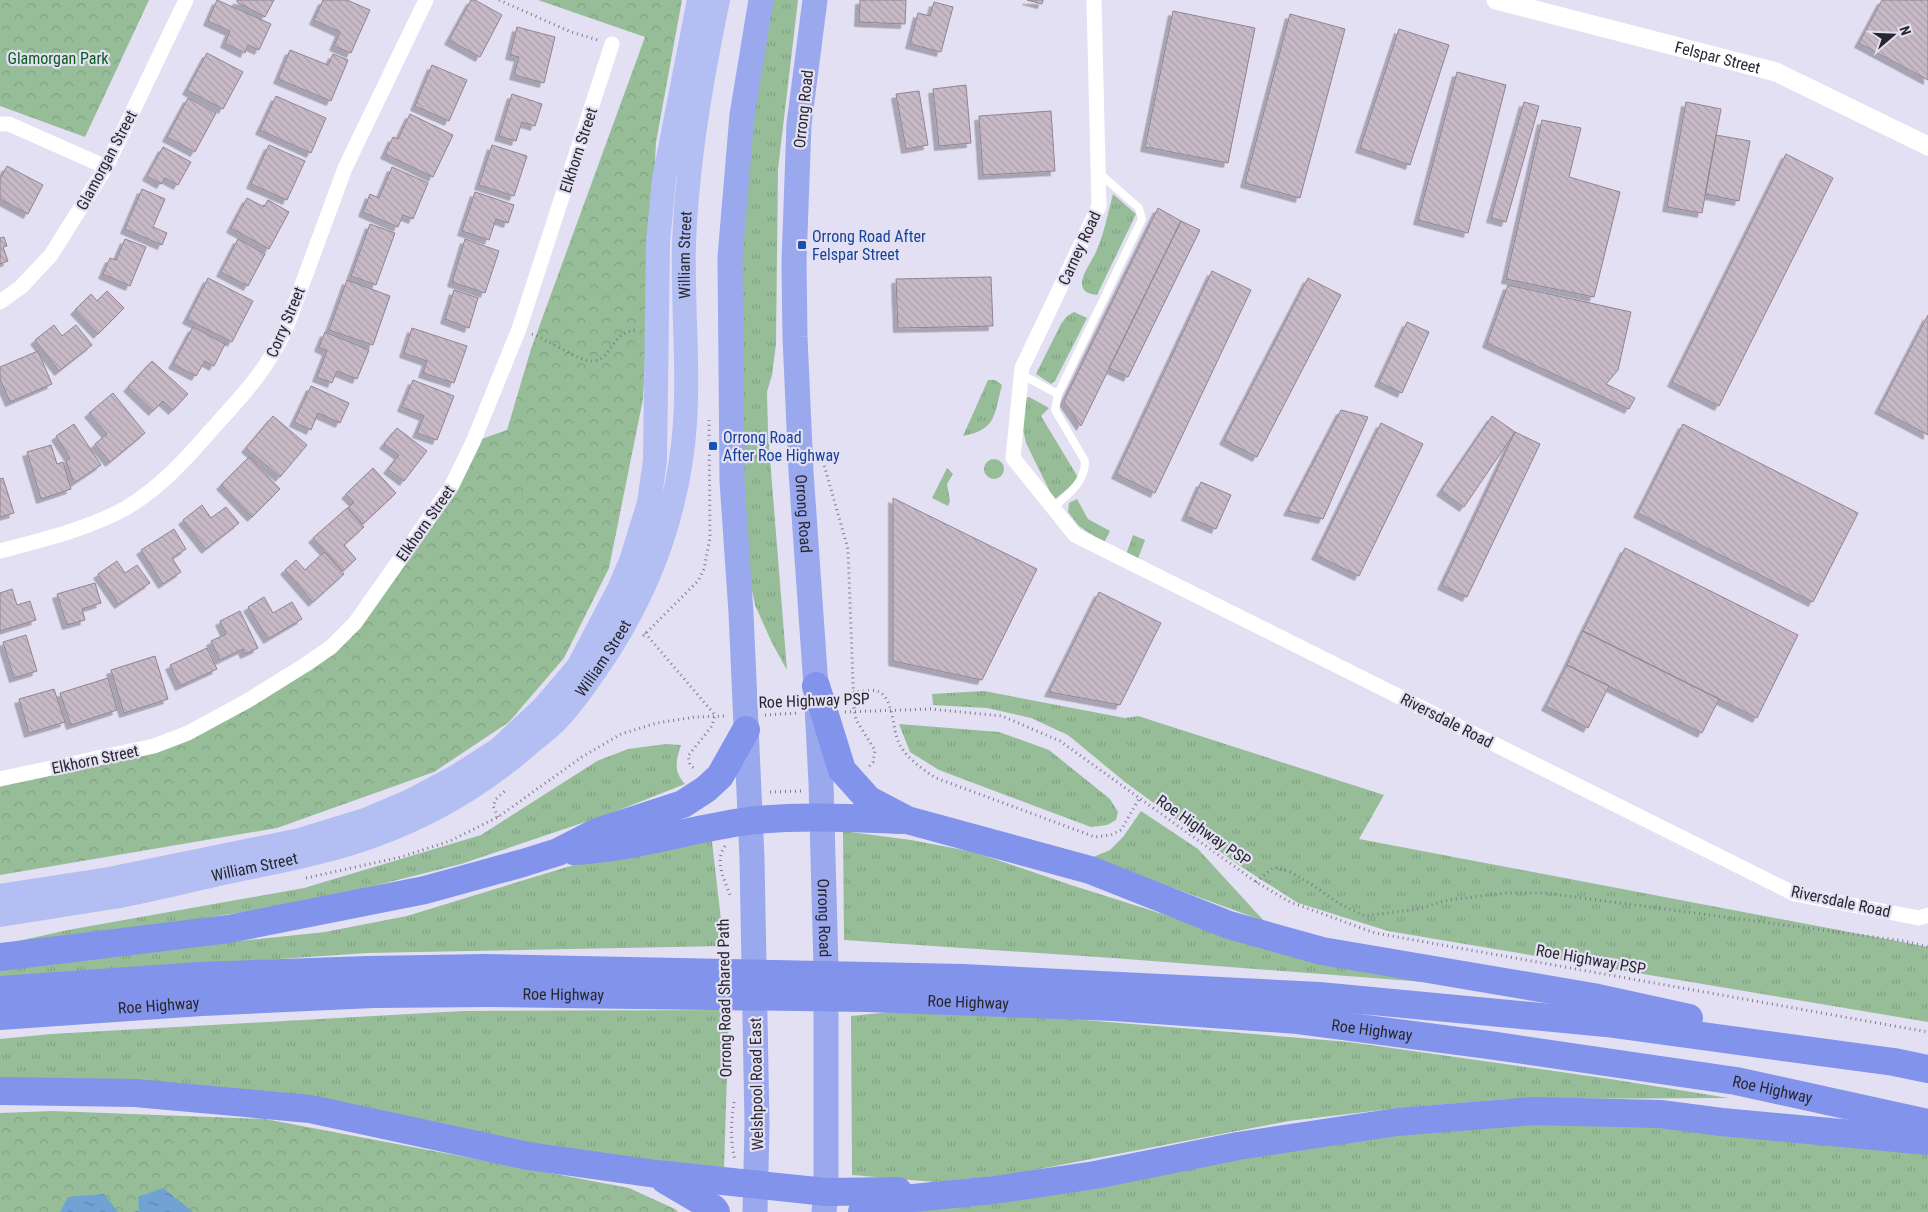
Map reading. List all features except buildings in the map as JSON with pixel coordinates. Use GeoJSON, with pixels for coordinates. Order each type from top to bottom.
{"type":"FeatureCollection","features":[{"type":"Feature","properties":{"kind":"highway"},"geometry":{"type":"LineString","coordinates":[[742,814],[746,720],[732,481],[730,257],[742,115],[761,0]]}},
{"type":"Feature","properties":{"kind":"highway","name":"Orrong Road"},"geometry":{"type":"LineString","coordinates":[[815,0],[799,124],[794,262],[801,472],[816,686],[821,806],[826,968],[825,1202]]}},
{"type":"Feature","properties":{"kind":"highway"},"geometry":{"type":"LineString","coordinates":[[816,686],[842,770],[869,800],[907,820]]}},
{"type":"Feature","properties":{"kind":"highway"},"geometry":{"type":"LineString","coordinates":[[0,957],[229,929],[424,890],[558,852],[597,832],[684,804],[710,786],[720,776],[746,720]]}},
{"type":"Feature","properties":{"kind":"highway"},"geometry":{"type":"LineString","coordinates":[[558,852],[602,850],[742,814],[821,806],[907,820],[1090,870],[1229,925],[1322,951],[1592,997],[1894,1062]]}},
{"type":"Feature","properties":{"kind":"highway","name":"Welshpool Road East"},"geometry":{"type":"LineString","coordinates":[[742,814],[754,956],[758,1124],[744,1184],[755,1212]]}},
{"type":"Feature","properties":{"kind":"highway","name":"Roe Highway"},"geometry":{"type":"LineString","coordinates":[[0,990],[199,976],[486,968],[729,984],[1319,996],[1606,1023],[1894,1062],[1928,1069]]}},
{"type":"Feature","properties":{"kind":"highway","name":"Roe Highway"},"geometry":{"type":"LineString","coordinates":[[0,1016],[202,1002],[373,994],[488,993],[729,984]]}},
{"type":"Feature","properties":{"kind":"highway","name":"Roe Highway"},"geometry":{"type":"LineString","coordinates":[[867,987],[1298,1020],[1489,1045],[1736,1081],[1928,1123]]}},
{"type":"Feature","properties":{"kind":"highway"},"geometry":{"type":"LineString","coordinates":[[0,1090],[135,1093],[310,1109],[528,1156],[744,1184],[825,1202],[994,1190]]}},
{"type":"Feature","properties":{"kind":"highway"},"geometry":{"type":"LineString","coordinates":[[862,1212],[882,1203],[903,1199],[994,1190],[1095,1175],[1238,1146],[1397,1122],[1534,1111],[1660,1114],[1722,1122],[1928,1141]]}},
{"type":"Feature","properties":{"kind":"highway"},"geometry":{"type":"LineString","coordinates":[[656,1174],[713,1208],[716,1212]]}},
{"type":"Feature","properties":{"kind":"main road","name":"William Street"},"geometry":{"type":"LineString","coordinates":[[0,896],[109,879],[300,840],[365,820],[410,801],[457,776],[498,749],[543,708],[578,667],[619,589],[631,561],[649,503],[655,460],[658,242],[664,179],[699,0]]}},
{"type":"Feature","properties":{"kind":"main road","name":"William Street"},"geometry":{"type":"LineString","coordinates":[[0,915],[115,896],[303,856],[370,838],[417,819],[468,792],[510,761],[556,721],[592,677],[625,626],[654,564],[665,534],[675,494],[686,414],[684,245],[688,181],[705,59],[718,0]]}},
{"type":"Feature","properties":{"kind":"street","name":"Glamorgan Street"},"geometry":{"type":"LineString","coordinates":[[0,302],[21,287],[52,255],[106,167],[186,0]]}},
{"type":"Feature","properties":{"kind":"street","name":"Corry Street"},"geometry":{"type":"LineString","coordinates":[[0,551],[61,534],[126,508],[155,487],[184,461],[256,380],[273,356],[285,331],[342,176],[426,0]]}},
{"type":"Feature","properties":{"kind":"street","name":"Carney Road"},"geometry":{"type":"LineString","coordinates":[[1013,458],[1022,368],[1099,206],[1094,0]]}},
{"type":"Feature","properties":{"kind":"street","name":"Felspar Street"},"geometry":{"type":"LineString","coordinates":[[1496,0],[1776,72],[1928,146]]}},
{"type":"Feature","properties":{"kind":"street","name":"Elkhorn Street"},"geometry":{"type":"LineString","coordinates":[[0,780],[154,746],[188,733],[247,701],[331,647],[355,623],[451,487],[473,442],[519,329],[612,44]]}},
{"type":"Feature","properties":{"kind":"street"},"geometry":{"type":"LineString","coordinates":[[0,124],[9,124],[106,167]]}},
{"type":"Feature","properties":{"kind":"street","name":"Riversdale Road"},"geometry":{"type":"LineString","coordinates":[[1013,458],[1075,535],[1795,894],[1924,916]]}},
{"type":"Feature","properties":{"kind":"lane"},"geometry":{"type":"LineString","coordinates":[[1053,508],[1077,486],[1085,465],[1085,460],[1055,410],[1058,394],[1142,219],[1139,208],[1098,174]]}},
{"type":"Feature","properties":{"kind":"lane"},"geometry":{"type":"LineString","coordinates":[[1022,374],[1058,394]]}},
{"type":"Feature","properties":{"kind":"path"},"geometry":{"type":"LineString","coordinates":[[499,0],[571,32],[612,44]]}},
{"type":"Feature","properties":{"kind":"path"},"geometry":{"type":"LineString","coordinates":[[519,329],[551,342],[591,362],[606,356],[620,335],[630,330],[639,330]]}},
{"type":"Feature","properties":{"kind":"path"},"geometry":{"type":"LineString","coordinates":[[820,454],[848,549],[853,692],[856,720],[875,752],[873,762],[855,786]]}},
{"type":"Feature","properties":{"kind":"path"},"geometry":{"type":"LineString","coordinates":[[645,633],[715,715],[712,726],[688,756],[690,765],[710,786]]}},
{"type":"Feature","properties":{"kind":"path"},"geometry":{"type":"LineString","coordinates":[[853,692],[877,691],[885,698],[890,708],[895,735],[904,752],[917,766],[936,778],[1068,828],[1095,837],[1121,830],[1139,799]]}},
{"type":"Feature","properties":{"kind":"path","name":"Roe Highway PSP"},"geometry":{"type":"LineString","coordinates":[[836,712],[931,709],[1002,716],[1060,741],[1256,882],[1290,902],[1375,933],[1928,1032]]}},
{"type":"Feature","properties":{"kind":"path","name":"Roe Highway PSP"},"geometry":{"type":"LineString","coordinates":[[498,817],[582,757],[621,734],[657,722],[695,717],[746,720],[807,713]]}},
{"type":"Feature","properties":{"kind":"path"},"geometry":{"type":"LineString","coordinates":[[742,814],[763,792],[794,791],[821,806]]}},
{"type":"Feature","properties":{"kind":"path","name":"Orrong Road Shared Path"},"geometry":{"type":"LineString","coordinates":[[732,900],[723,878],[720,860],[721,850],[728,842],[742,814]]}},
{"type":"Feature","properties":{"kind":"path"},"geometry":{"type":"LineString","coordinates":[[1256,882],[1274,867],[1290,872],[1340,904],[1365,916],[1418,909],[1448,900],[1506,893],[1545,893],[1904,941],[1928,947]]}},
{"type":"Feature","properties":{"kind":"path","name":"Orrong Road Shared Path"},"geometry":{"type":"LineString","coordinates":[[736,1094],[732,1118],[731,1147],[744,1184]]}},
{"type":"Feature","properties":{"kind":"green space","name":"Glamorgan Park"},"geometry":{"type":"Polygon","coordinates":[[[0,0],[149,0],[85,137],[0,106],[0,0]]]}},
{"type":"Feature","properties":{"kind":"green space"},"geometry":{"type":"Polygon","coordinates":[[[538,0],[682,0],[656,142],[643,399],[609,568],[564,658],[509,722],[434,772],[277,828],[0,875],[0,779],[154,746],[247,701],[355,623],[473,442],[507,430],[531,349],[645,37],[538,0]]]}},
{"type":"Feature","properties":{"kind":"green space"},"geometry":{"type":"Polygon","coordinates":[[[771,0],[798,0],[778,169],[776,344],[772,375],[767,392],[768,434],[787,670],[772,643],[755,605],[746,560],[737,261],[755,79],[771,0]]]}},
{"type":"Feature","properties":{"kind":"green space"},"geometry":{"type":"Polygon","coordinates":[[[1113,194],[1136,214],[1097,295],[1095,295],[1084,290],[1082,281],[1099,245],[1113,194]]]}},
{"type":"Feature","properties":{"kind":"green space"},"geometry":{"type":"Polygon","coordinates":[[[1074,312],[1087,318],[1055,381],[1051,384],[1036,374],[1061,324],[1067,316],[1074,312]]]}},
{"type":"Feature","properties":{"kind":"green space"},"geometry":{"type":"Polygon","coordinates":[[[988,380],[995,380],[1002,385],[992,419],[982,430],[963,436],[988,380]]]}},
{"type":"Feature","properties":{"kind":"green space"},"geometry":{"type":"Polygon","coordinates":[[[1029,397],[1049,408],[1041,416],[1079,479],[1054,500],[1026,443],[1022,425],[1025,398],[1029,397]]]}},
{"type":"Feature","properties":{"kind":"green space"},"geometry":{"type":"Polygon","coordinates":[[[994,459],[1001,462],[1004,469],[1001,476],[994,479],[987,476],[984,469],[987,462],[994,459]]]}},
{"type":"Feature","properties":{"kind":"green space"},"geometry":{"type":"Polygon","coordinates":[[[947,468],[953,474],[947,484],[950,501],[948,506],[932,498],[947,468]]]}},
{"type":"Feature","properties":{"kind":"green space"},"geometry":{"type":"Polygon","coordinates":[[[1077,499],[1088,519],[1110,531],[1104,543],[1079,526],[1068,512],[1069,503],[1077,499]]]}},
{"type":"Feature","properties":{"kind":"green space"},"geometry":{"type":"Polygon","coordinates":[[[1133,535],[1145,540],[1136,564],[1124,560],[1133,535]]]}},
{"type":"Feature","properties":{"kind":"green space"},"geometry":{"type":"Polygon","coordinates":[[[984,691],[1125,718],[1138,716],[1384,795],[1359,839],[1928,947],[1928,1022],[1388,931],[1298,903],[1237,864],[1125,782],[1068,735],[1031,718],[987,708],[933,705],[932,694],[984,691]]]}},
{"type":"Feature","properties":{"kind":"green space"},"geometry":{"type":"Polygon","coordinates":[[[899,724],[999,732],[1049,750],[1110,799],[1118,812],[1116,820],[1107,825],[1091,827],[939,770],[910,752],[899,724]]]}},
{"type":"Feature","properties":{"kind":"green space"},"geometry":{"type":"Polygon","coordinates":[[[666,744],[681,745],[677,770],[685,784],[609,814],[461,864],[318,900],[193,920],[0,945],[68,930],[304,888],[481,835],[597,761],[628,749],[666,744]]]}},
{"type":"Feature","properties":{"kind":"green space"},"geometry":{"type":"Polygon","coordinates":[[[1141,811],[1198,849],[1264,921],[1091,858],[1110,850],[1123,837],[1141,811]]]}},
{"type":"Feature","properties":{"kind":"green space"},"geometry":{"type":"Polygon","coordinates":[[[843,831],[911,840],[974,852],[1282,952],[1463,985],[1113,958],[844,940],[843,831]]]}},
{"type":"Feature","properties":{"kind":"green space"},"geometry":{"type":"Polygon","coordinates":[[[711,833],[724,946],[367,953],[0,978],[0,970],[165,949],[325,932],[407,916],[577,864],[711,833]]]}},
{"type":"Feature","properties":{"kind":"green space"},"geometry":{"type":"Polygon","coordinates":[[[729,1010],[724,1169],[0,1081],[0,1039],[51,1034],[463,1011],[729,1010]]]}},
{"type":"Feature","properties":{"kind":"green space"},"geometry":{"type":"Polygon","coordinates":[[[910,1010],[1035,1016],[1349,1042],[1729,1098],[1508,1099],[1399,1108],[1289,1121],[1014,1174],[935,1182],[852,1175],[851,1016],[910,1010]]]}},
{"type":"Feature","properties":{"kind":"green space"},"geometry":{"type":"Polygon","coordinates":[[[53,1111],[265,1119],[629,1188],[678,1212],[0,1212],[0,1113],[53,1111]]]}},
{"type":"Feature","properties":{"kind":"green space"},"geometry":{"type":"Polygon","coordinates":[[[1479,1116],[1928,1141],[1928,1212],[862,1212],[1479,1116]]]}},
{"type":"Feature","properties":{"kind":"water"},"geometry":{"type":"Polygon","coordinates":[[[163,1188],[193,1212],[134,1212],[139,1210],[138,1197],[163,1188]]]}},
{"type":"Feature","properties":{"kind":"water"},"geometry":{"type":"Polygon","coordinates":[[[104,1194],[118,1212],[60,1212],[68,1197],[104,1194]]]}},
{"type":"Feature","properties":{"kind":"place","name":"Orrong Road After Felspar Street"},"geometry":{"type":"Point","coordinates":[802,245]}},
{"type":"Feature","properties":{"kind":"place","name":"Orrong Road After Roe Highway"},"geometry":{"type":"Point","coordinates":[713,446]}}]}
